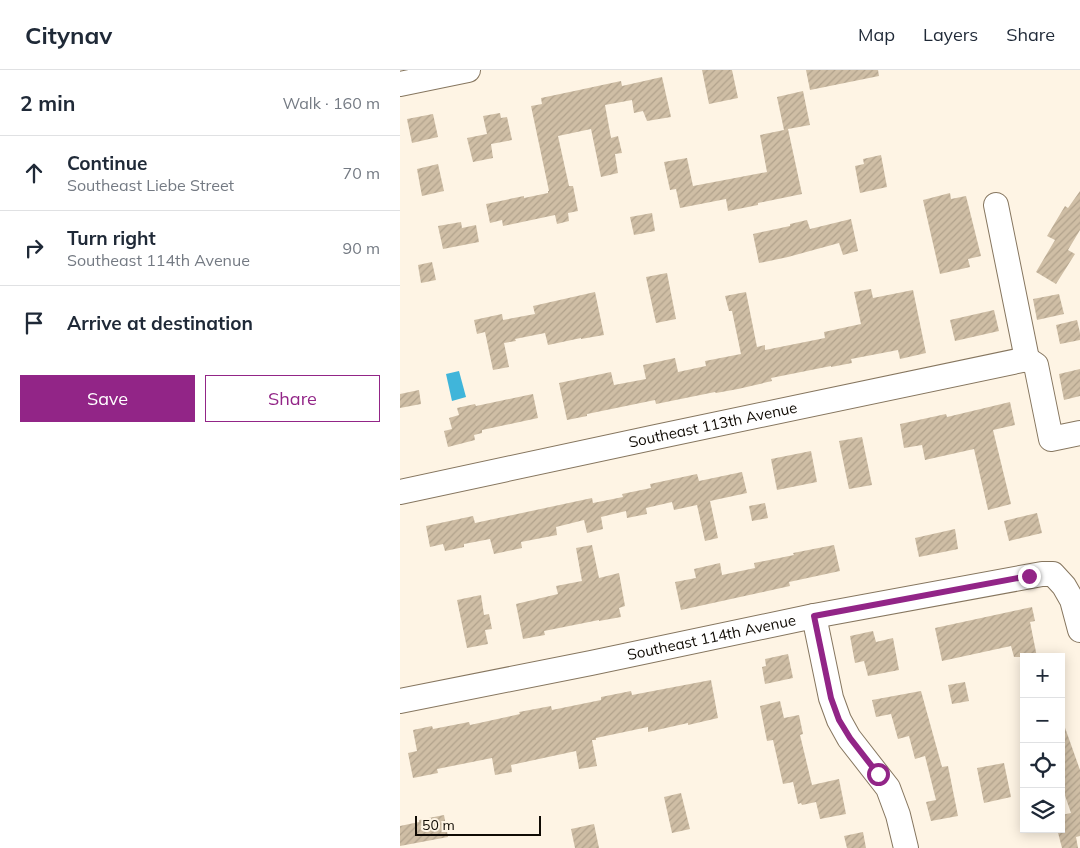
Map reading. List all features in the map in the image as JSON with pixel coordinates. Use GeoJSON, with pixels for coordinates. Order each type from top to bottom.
{"type":"FeatureCollection","features":[{"type":"Feature","properties":{"kind":"street"},"geometry":{"type":"LineString","coordinates":[[400,84],[468,70]]}},
{"type":"Feature","properties":{"kind":"street"},"geometry":{"type":"LineString","coordinates":[[996,205],[1027,360],[1036,364],[1051,439],[1080,433]]}},
{"type":"Feature","properties":{"kind":"street","name":"Southeast 113th Avenue"},"geometry":{"type":"LineString","coordinates":[[400,492],[1027,360]]}},
{"type":"Feature","properties":{"kind":"street","name":"Southeast 114th Avenue"},"geometry":{"type":"LineString","coordinates":[[400,701],[814,616],[1042,574],[1053,574],[1064,586],[1072,600],[1080,630]]}},
{"type":"Feature","properties":{"kind":"street"},"geometry":{"type":"LineString","coordinates":[[814,616],[831,698],[839,720],[850,738],[888,788],[898,815],[906,848]]}},
{"type":"Feature","properties":{"kind":"water"},"geometry":{"type":"Polygon","coordinates":[[[459,371],[466,397],[452,401],[446,374],[459,371]]]}},
{"type":"Feature","properties":{"kind":"building"},"geometry":{"type":"Polygon","coordinates":[[[702,70],[732,70],[738,98],[709,104],[702,70]]]}},
{"type":"Feature","properties":{"kind":"building"},"geometry":{"type":"Polygon","coordinates":[[[806,70],[878,70],[879,76],[810,90],[806,70]]]}},
{"type":"Feature","properties":{"kind":"building"},"geometry":{"type":"Polygon","coordinates":[[[662,77],[671,117],[647,121],[643,111],[634,113],[632,100],[605,105],[611,138],[618,136],[622,153],[615,154],[618,173],[601,177],[591,129],[558,136],[569,186],[573,186],[578,211],[568,213],[569,221],[557,224],[555,215],[503,226],[502,220],[490,223],[486,204],[524,196],[524,198],[548,193],[549,191],[531,106],[542,104],[541,98],[621,81],[622,86],[662,77]]]}},
{"type":"Feature","properties":{"kind":"building"},"geometry":{"type":"Polygon","coordinates":[[[803,91],[810,125],[788,129],[802,194],[728,211],[726,199],[680,208],[676,189],[670,190],[664,162],[687,158],[693,186],[767,172],[760,135],[784,130],[777,97],[803,91]]]}},
{"type":"Feature","properties":{"kind":"building"},"geometry":{"type":"Polygon","coordinates":[[[500,113],[501,118],[507,117],[512,140],[491,144],[493,158],[473,162],[467,138],[487,134],[483,116],[500,113]]]}},
{"type":"Feature","properties":{"kind":"building"},"geometry":{"type":"Polygon","coordinates":[[[433,114],[438,137],[412,143],[407,119],[433,114]]]}},
{"type":"Feature","properties":{"kind":"building"},"geometry":{"type":"Polygon","coordinates":[[[881,155],[887,187],[860,193],[855,166],[864,164],[863,159],[881,155]]]}},
{"type":"Feature","properties":{"kind":"building"},"geometry":{"type":"Polygon","coordinates":[[[438,164],[444,191],[422,196],[417,169],[438,164]]]}},
{"type":"Feature","properties":{"kind":"building"},"geometry":{"type":"Polygon","coordinates":[[[1080,191],[1080,230],[1068,250],[1075,254],[1056,284],[1036,272],[1055,240],[1047,236],[1065,206],[1068,208],[1080,191]]]}},
{"type":"Feature","properties":{"kind":"building"},"geometry":{"type":"Polygon","coordinates":[[[950,193],[951,199],[966,196],[981,256],[968,259],[970,267],[940,274],[923,200],[950,193]]]}},
{"type":"Feature","properties":{"kind":"building"},"geometry":{"type":"Polygon","coordinates":[[[652,213],[655,231],[634,235],[630,217],[652,213]]]}},
{"type":"Feature","properties":{"kind":"building"},"geometry":{"type":"Polygon","coordinates":[[[851,219],[858,251],[843,255],[839,243],[759,263],[753,234],[790,226],[790,224],[807,220],[810,229],[851,219]]]}},
{"type":"Feature","properties":{"kind":"building"},"geometry":{"type":"Polygon","coordinates":[[[461,222],[462,228],[476,225],[479,242],[443,249],[438,226],[461,222]]]}},
{"type":"Feature","properties":{"kind":"building"},"geometry":{"type":"Polygon","coordinates":[[[432,262],[436,280],[421,283],[418,265],[432,262]]]}},
{"type":"Feature","properties":{"kind":"building"},"geometry":{"type":"Polygon","coordinates":[[[667,273],[676,319],[656,323],[646,277],[667,273]]]}},
{"type":"Feature","properties":{"kind":"building"},"geometry":{"type":"Polygon","coordinates":[[[871,289],[873,298],[913,290],[926,353],[900,359],[898,350],[851,359],[852,363],[771,378],[772,381],[738,389],[656,404],[655,400],[567,420],[559,383],[611,372],[614,385],[646,379],[643,365],[675,358],[678,372],[706,366],[705,361],[741,354],[732,311],[729,311],[725,296],[746,292],[757,347],[765,345],[765,350],[825,338],[824,332],[861,324],[854,292],[871,289]]]}},
{"type":"Feature","properties":{"kind":"building"},"geometry":{"type":"Polygon","coordinates":[[[595,292],[604,335],[548,345],[545,333],[515,339],[516,341],[504,343],[509,367],[493,370],[485,332],[477,334],[474,320],[502,314],[503,320],[535,314],[533,306],[595,292]]]}},
{"type":"Feature","properties":{"kind":"building"},"geometry":{"type":"Polygon","coordinates":[[[1059,294],[1064,314],[1037,320],[1033,299],[1059,294]]]}},
{"type":"Feature","properties":{"kind":"building"},"geometry":{"type":"Polygon","coordinates":[[[994,310],[999,331],[955,341],[950,320],[994,310]]]}},
{"type":"Feature","properties":{"kind":"building"},"geometry":{"type":"Polygon","coordinates":[[[1077,320],[1080,340],[1060,344],[1056,325],[1077,320]]]}},
{"type":"Feature","properties":{"kind":"building"},"geometry":{"type":"Polygon","coordinates":[[[1080,369],[1080,396],[1064,400],[1059,374],[1080,369]]]}},
{"type":"Feature","properties":{"kind":"building"},"geometry":{"type":"Polygon","coordinates":[[[419,390],[421,404],[400,408],[400,394],[419,390]]]}},
{"type":"Feature","properties":{"kind":"building"},"geometry":{"type":"Polygon","coordinates":[[[533,394],[538,418],[482,430],[482,433],[474,435],[475,440],[448,447],[444,431],[452,429],[449,418],[459,415],[457,408],[533,394]]]}},
{"type":"Feature","properties":{"kind":"building"},"geometry":{"type":"Polygon","coordinates":[[[1010,402],[1015,425],[993,430],[1011,504],[988,510],[974,449],[925,460],[922,445],[904,448],[900,424],[946,414],[947,417],[1010,402]]]}},
{"type":"Feature","properties":{"kind":"building"},"geometry":{"type":"Polygon","coordinates":[[[862,437],[872,485],[849,489],[839,441],[862,437]]]}},
{"type":"Feature","properties":{"kind":"building"},"geometry":{"type":"Polygon","coordinates":[[[811,451],[817,482],[777,490],[771,459],[811,451]]]}},
{"type":"Feature","properties":{"kind":"building"},"geometry":{"type":"Polygon","coordinates":[[[742,472],[747,493],[710,501],[718,538],[705,541],[697,505],[674,510],[672,502],[646,508],[647,514],[627,518],[626,511],[601,517],[603,529],[587,533],[584,520],[556,527],[557,535],[521,542],[522,548],[494,554],[490,539],[464,544],[464,547],[445,551],[443,544],[430,547],[426,526],[473,516],[475,523],[592,498],[593,503],[623,497],[622,494],[651,488],[650,484],[697,474],[699,481],[742,472]]]}},
{"type":"Feature","properties":{"kind":"building"},"geometry":{"type":"Polygon","coordinates":[[[765,503],[768,518],[752,521],[749,506],[765,503]]]}},
{"type":"Feature","properties":{"kind":"building"},"geometry":{"type":"Polygon","coordinates":[[[1037,513],[1042,533],[1009,541],[1004,521],[1037,513]]]}},
{"type":"Feature","properties":{"kind":"building"},"geometry":{"type":"Polygon","coordinates":[[[955,529],[958,549],[919,557],[915,538],[955,529]]]}},
{"type":"Feature","properties":{"kind":"building"},"geometry":{"type":"Polygon","coordinates":[[[592,545],[599,578],[619,573],[625,606],[619,608],[621,617],[544,631],[545,635],[523,639],[516,604],[558,594],[556,586],[582,581],[576,548],[592,545]]]}},
{"type":"Feature","properties":{"kind":"building"},"geometry":{"type":"Polygon","coordinates":[[[834,545],[840,571],[789,582],[790,586],[681,610],[675,582],[696,578],[694,569],[720,563],[722,575],[755,568],[754,563],[834,545]]]}},
{"type":"Feature","properties":{"kind":"building"},"geometry":{"type":"Polygon","coordinates":[[[481,595],[484,615],[489,614],[492,629],[485,630],[488,644],[467,648],[457,600],[481,595]]]}},
{"type":"Feature","properties":{"kind":"building"},"geometry":{"type":"Polygon","coordinates":[[[1032,607],[1035,621],[1030,622],[1036,653],[1020,653],[1020,657],[1014,657],[1011,646],[942,661],[935,628],[1032,607]]]}},
{"type":"Feature","properties":{"kind":"building"},"geometry":{"type":"Polygon","coordinates":[[[873,631],[876,642],[893,638],[899,670],[868,676],[864,661],[855,663],[850,636],[873,631]]]}},
{"type":"Feature","properties":{"kind":"building"},"geometry":{"type":"Polygon","coordinates":[[[788,654],[793,678],[765,684],[762,667],[766,666],[765,659],[788,654]]]}},
{"type":"Feature","properties":{"kind":"building"},"geometry":{"type":"Polygon","coordinates":[[[711,680],[718,718],[648,732],[648,727],[596,738],[596,740],[592,740],[597,766],[579,769],[576,751],[511,765],[512,772],[495,775],[492,758],[437,769],[438,773],[413,778],[408,753],[417,751],[413,730],[432,726],[433,729],[469,722],[470,725],[520,714],[519,712],[551,706],[552,710],[601,700],[601,697],[631,691],[632,695],[711,680]]]}},
{"type":"Feature","properties":{"kind":"building"},"geometry":{"type":"Polygon","coordinates":[[[965,682],[969,701],[952,704],[948,685],[965,682]]]}},
{"type":"Feature","properties":{"kind":"building"},"geometry":{"type":"Polygon","coordinates":[[[921,691],[942,767],[948,766],[958,816],[931,821],[926,802],[936,800],[925,756],[915,759],[909,736],[898,739],[891,714],[876,717],[872,700],[921,691]]]}},
{"type":"Feature","properties":{"kind":"building"},"geometry":{"type":"Polygon","coordinates":[[[780,701],[784,718],[799,715],[803,734],[800,735],[812,785],[839,779],[846,814],[820,819],[816,802],[798,804],[793,782],[783,784],[773,740],[767,741],[760,706],[780,701]]]}},
{"type":"Feature","properties":{"kind":"building"},"geometry":{"type":"Polygon","coordinates":[[[1065,728],[1080,770],[1080,836],[1076,837],[1078,848],[1062,848],[1058,833],[1065,833],[1065,814],[1071,813],[1065,796],[1065,728]]]}},
{"type":"Feature","properties":{"kind":"building"},"geometry":{"type":"Polygon","coordinates":[[[1004,763],[1011,797],[984,803],[977,768],[1004,763]]]}},
{"type":"Feature","properties":{"kind":"building"},"geometry":{"type":"Polygon","coordinates":[[[681,793],[690,829],[672,833],[664,797],[681,793]]]}},
{"type":"Feature","properties":{"kind":"building"},"geometry":{"type":"Polygon","coordinates":[[[444,815],[448,837],[400,846],[400,826],[444,815]]]}},
{"type":"Feature","properties":{"kind":"building"},"geometry":{"type":"Polygon","coordinates":[[[594,824],[599,848],[575,848],[571,829],[594,824]]]}},
{"type":"Feature","properties":{"kind":"building"},"geometry":{"type":"Polygon","coordinates":[[[863,832],[866,848],[847,848],[844,836],[863,832]]]}},
{"type":"Feature","properties":{"kind":"route"},"geometry":{"type":"LineString","coordinates":[[878,774],[850,738],[839,720],[831,698],[814,616],[1029,576]]}}]}
